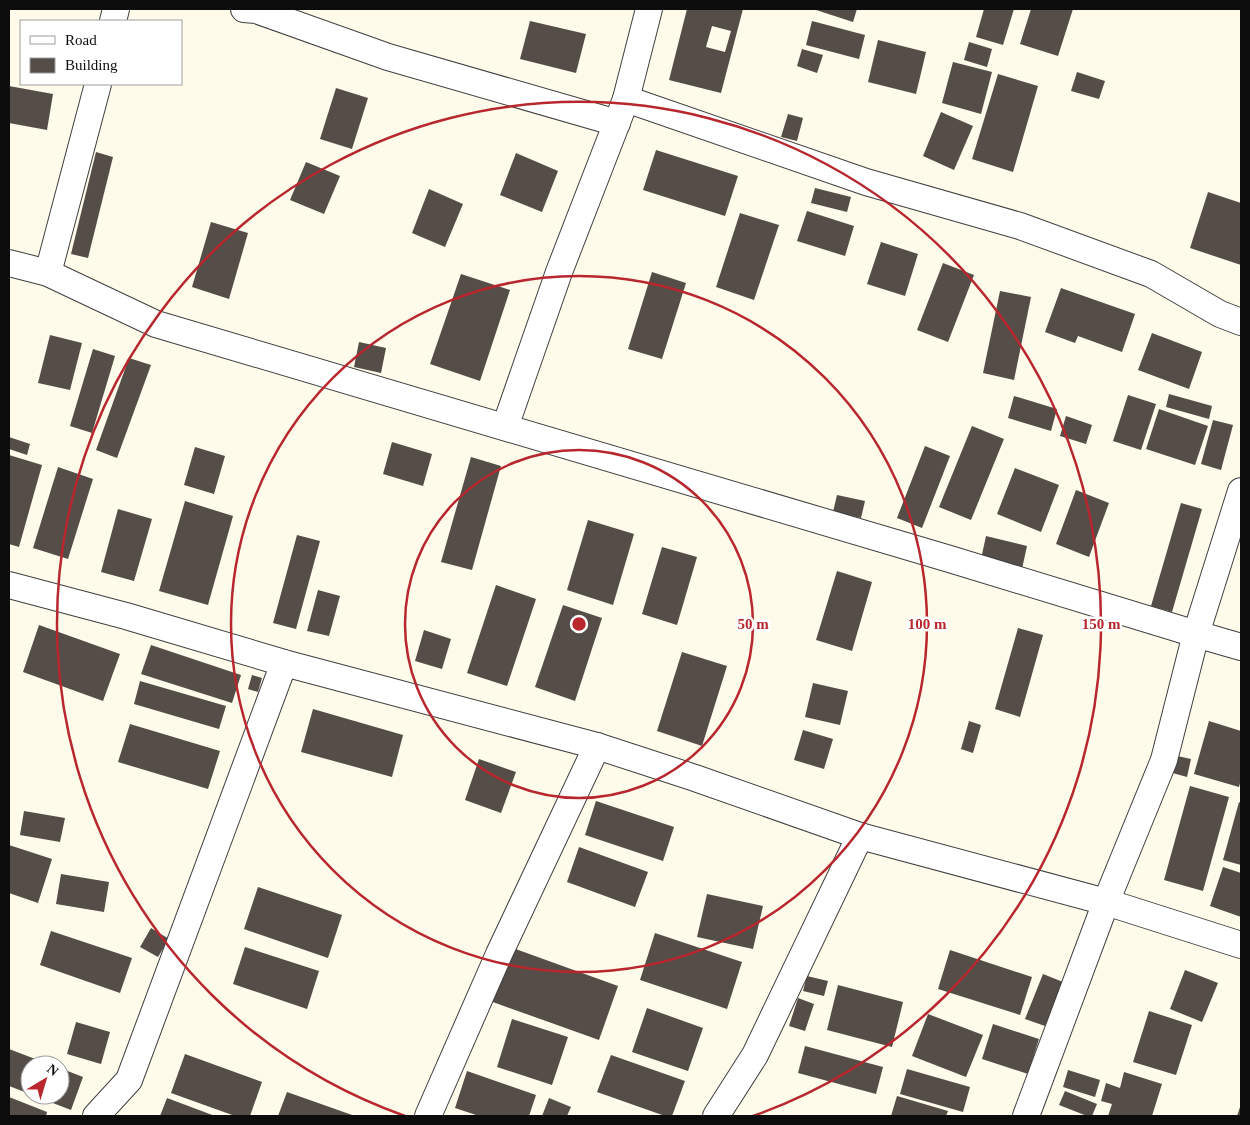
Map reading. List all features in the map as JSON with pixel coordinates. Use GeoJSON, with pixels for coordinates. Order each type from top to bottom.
{"type":"FeatureCollection","features":[{"type":"Feature","properties":{"kind":"street"},"geometry":{"type":"LineString","coordinates":[[244,9],[256,10],[388,57],[617,123]]}},
{"type":"Feature","properties":{"kind":"street"},"geometry":{"type":"LineString","coordinates":[[505,427],[559,272],[626,99],[649,9]]}},
{"type":"Feature","properties":{"kind":"street"},"geometry":{"type":"LineString","coordinates":[[48,273],[98,85]]}},
{"type":"Feature","properties":{"kind":"street"},"geometry":{"type":"LineString","coordinates":[[626,99],[866,182],[1030,230],[1151,274],[1220,314],[1241,322]]}},
{"type":"Feature","properties":{"kind":"street"},"geometry":{"type":"LineString","coordinates":[[9,263],[48,273],[156,324],[1241,647]]}},
{"type":"Feature","properties":{"kind":"street"},"geometry":{"type":"LineString","coordinates":[[1026,1116],[1106,902],[1164,760],[1196,634],[1241,491]]}},
{"type":"Feature","properties":{"kind":"street"},"geometry":{"type":"LineString","coordinates":[[9,585],[126,616],[284,663],[597,746],[860,836],[1106,902],[1241,945]]}},
{"type":"Feature","properties":{"kind":"street"},"geometry":{"type":"LineString","coordinates":[[96,1116],[129,1080],[284,663]]}},
{"type":"Feature","properties":{"kind":"street"},"geometry":{"type":"LineString","coordinates":[[428,1116],[499,954],[597,746]]}},
{"type":"Feature","properties":{"kind":"street"},"geometry":{"type":"LineString","coordinates":[[716,1116],[755,1054],[860,836]]}},
{"type":"Feature","properties":{"kind":"building"},"geometry":{"type":"Polygon","coordinates":[[[687,9],[743,9],[721,93],[669,80],[687,9]],[[712,26],[706,47],[725,52],[731,31],[712,26]]]}},
{"type":"Feature","properties":{"kind":"building"},"geometry":{"type":"Polygon","coordinates":[[[813,9],[857,9],[853,22],[813,9]]]}},
{"type":"Feature","properties":{"kind":"building"},"geometry":{"type":"Polygon","coordinates":[[[984,9],[1014,9],[1003,45],[976,37],[984,9]]]}},
{"type":"Feature","properties":{"kind":"building"},"geometry":{"type":"Polygon","coordinates":[[[1031,9],[1073,9],[1058,56],[1020,44],[1031,9]]]}},
{"type":"Feature","properties":{"kind":"building"},"geometry":{"type":"Polygon","coordinates":[[[530,21],[586,34],[576,73],[520,59],[530,21]]]}},
{"type":"Feature","properties":{"kind":"building"},"geometry":{"type":"Polygon","coordinates":[[[812,21],[865,35],[859,59],[806,45],[812,21]]]}},
{"type":"Feature","properties":{"kind":"building"},"geometry":{"type":"Polygon","coordinates":[[[878,40],[926,52],[916,94],[868,82],[878,40]]]}},
{"type":"Feature","properties":{"kind":"building"},"geometry":{"type":"Polygon","coordinates":[[[969,42],[992,49],[987,67],[964,60],[969,42]]]}},
{"type":"Feature","properties":{"kind":"building"},"geometry":{"type":"Polygon","coordinates":[[[802,49],[823,55],[817,73],[797,66],[802,49]]]}},
{"type":"Feature","properties":{"kind":"building"},"geometry":{"type":"Polygon","coordinates":[[[953,62],[992,72],[981,114],[942,103],[953,62]]]}},
{"type":"Feature","properties":{"kind":"building"},"geometry":{"type":"Polygon","coordinates":[[[1077,72],[1105,81],[1099,99],[1071,91],[1077,72]]]}},
{"type":"Feature","properties":{"kind":"building"},"geometry":{"type":"Polygon","coordinates":[[[998,74],[1038,86],[1013,172],[972,159],[998,74]]]}},
{"type":"Feature","properties":{"kind":"building"},"geometry":{"type":"Polygon","coordinates":[[[9,86],[53,94],[47,130],[9,123],[9,86]]]}},
{"type":"Feature","properties":{"kind":"building"},"geometry":{"type":"Polygon","coordinates":[[[336,88],[368,98],[352,149],[320,139],[336,88]]]}},
{"type":"Feature","properties":{"kind":"building"},"geometry":{"type":"Polygon","coordinates":[[[941,112],[973,126],[954,170],[923,156],[941,112]]]}},
{"type":"Feature","properties":{"kind":"building"},"geometry":{"type":"Polygon","coordinates":[[[788,114],[803,118],[797,141],[781,137],[788,114]]]}},
{"type":"Feature","properties":{"kind":"building"},"geometry":{"type":"Polygon","coordinates":[[[656,150],[738,176],[725,216],[643,190],[656,150]]]}},
{"type":"Feature","properties":{"kind":"building"},"geometry":{"type":"Polygon","coordinates":[[[96,152],[113,157],[88,258],[71,254],[96,152]]]}},
{"type":"Feature","properties":{"kind":"building"},"geometry":{"type":"Polygon","coordinates":[[[516,153],[558,171],[542,212],[500,195],[516,153]]]}},
{"type":"Feature","properties":{"kind":"building"},"geometry":{"type":"Polygon","coordinates":[[[306,162],[340,176],[324,214],[290,200],[306,162]]]}},
{"type":"Feature","properties":{"kind":"building"},"geometry":{"type":"Polygon","coordinates":[[[815,188],[851,197],[847,212],[811,203],[815,188]]]}},
{"type":"Feature","properties":{"kind":"building"},"geometry":{"type":"Polygon","coordinates":[[[429,189],[463,204],[445,247],[412,233],[429,189]]]}},
{"type":"Feature","properties":{"kind":"building"},"geometry":{"type":"Polygon","coordinates":[[[1208,192],[1241,203],[1241,265],[1190,248],[1208,192]]]}},
{"type":"Feature","properties":{"kind":"building"},"geometry":{"type":"Polygon","coordinates":[[[807,211],[854,226],[845,256],[797,241],[807,211]]]}},
{"type":"Feature","properties":{"kind":"building"},"geometry":{"type":"Polygon","coordinates":[[[740,213],[779,225],[754,300],[716,287],[740,213]]]}},
{"type":"Feature","properties":{"kind":"building"},"geometry":{"type":"Polygon","coordinates":[[[211,222],[248,233],[229,299],[192,287],[211,222]]]}},
{"type":"Feature","properties":{"kind":"building"},"geometry":{"type":"Polygon","coordinates":[[[881,242],[918,254],[905,296],[867,284],[881,242]]]}},
{"type":"Feature","properties":{"kind":"building"},"geometry":{"type":"Polygon","coordinates":[[[943,263],[974,275],[948,342],[917,330],[943,263]]]}},
{"type":"Feature","properties":{"kind":"building"},"geometry":{"type":"Polygon","coordinates":[[[652,272],[686,283],[662,359],[628,349],[652,272]]]}},
{"type":"Feature","properties":{"kind":"building"},"geometry":{"type":"Polygon","coordinates":[[[461,274],[510,290],[480,381],[430,364],[461,274]]]}},
{"type":"Feature","properties":{"kind":"building"},"geometry":{"type":"Polygon","coordinates":[[[1061,288],[1135,314],[1122,352],[1078,336],[1075,343],[1045,332],[1061,288]]]}},
{"type":"Feature","properties":{"kind":"building"},"geometry":{"type":"Polygon","coordinates":[[[1000,291],[1031,297],[1014,380],[983,373],[1000,291]]]}},
{"type":"Feature","properties":{"kind":"building"},"geometry":{"type":"Polygon","coordinates":[[[1152,333],[1202,352],[1189,389],[1138,370],[1152,333]]]}},
{"type":"Feature","properties":{"kind":"building"},"geometry":{"type":"Polygon","coordinates":[[[50,335],[82,343],[70,390],[38,383],[50,335]]]}},
{"type":"Feature","properties":{"kind":"building"},"geometry":{"type":"Polygon","coordinates":[[[359,342],[386,348],[381,373],[354,367],[359,342]]]}},
{"type":"Feature","properties":{"kind":"building"},"geometry":{"type":"Polygon","coordinates":[[[93,349],[115,356],[92,433],[70,426],[93,349]]]}},
{"type":"Feature","properties":{"kind":"building"},"geometry":{"type":"Polygon","coordinates":[[[129,358],[151,365],[117,458],[96,450],[129,358]]]}},
{"type":"Feature","properties":{"kind":"building"},"geometry":{"type":"Polygon","coordinates":[[[1169,394],[1212,406],[1209,419],[1166,407],[1169,394]]]}},
{"type":"Feature","properties":{"kind":"building"},"geometry":{"type":"Polygon","coordinates":[[[1128,395],[1156,404],[1141,450],[1113,441],[1128,395]]]}},
{"type":"Feature","properties":{"kind":"building"},"geometry":{"type":"Polygon","coordinates":[[[1014,396],[1057,409],[1051,431],[1008,418],[1014,396]]]}},
{"type":"Feature","properties":{"kind":"building"},"geometry":{"type":"Polygon","coordinates":[[[1159,409],[1208,426],[1195,465],[1146,449],[1159,409]]]}},
{"type":"Feature","properties":{"kind":"building"},"geometry":{"type":"Polygon","coordinates":[[[1066,416],[1092,425],[1086,444],[1060,436],[1066,416]]]}},
{"type":"Feature","properties":{"kind":"building"},"geometry":{"type":"Polygon","coordinates":[[[1213,420],[1233,425],[1221,470],[1201,464],[1213,420]]]}},
{"type":"Feature","properties":{"kind":"building"},"geometry":{"type":"Polygon","coordinates":[[[972,426],[1004,439],[971,520],[939,507],[972,426]]]}},
{"type":"Feature","properties":{"kind":"building"},"geometry":{"type":"Polygon","coordinates":[[[9,437],[30,444],[27,455],[9,449],[9,437]]]}},
{"type":"Feature","properties":{"kind":"building"},"geometry":{"type":"Polygon","coordinates":[[[392,442],[432,454],[423,486],[383,474],[392,442]]]}},
{"type":"Feature","properties":{"kind":"building"},"geometry":{"type":"Polygon","coordinates":[[[925,446],[950,456],[922,528],[897,518],[925,446]]]}},
{"type":"Feature","properties":{"kind":"building"},"geometry":{"type":"Polygon","coordinates":[[[195,447],[225,456],[214,494],[184,485],[195,447]]]}},
{"type":"Feature","properties":{"kind":"building"},"geometry":{"type":"Polygon","coordinates":[[[9,455],[42,465],[19,547],[9,544],[9,455]]]}},
{"type":"Feature","properties":{"kind":"building"},"geometry":{"type":"Polygon","coordinates":[[[471,457],[501,466],[472,570],[441,562],[471,457]]]}},
{"type":"Feature","properties":{"kind":"building"},"geometry":{"type":"Polygon","coordinates":[[[58,467],[93,479],[68,559],[33,548],[58,467]]]}},
{"type":"Feature","properties":{"kind":"building"},"geometry":{"type":"Polygon","coordinates":[[[1015,468],[1059,485],[1041,532],[997,514],[1015,468]]]}},
{"type":"Feature","properties":{"kind":"building"},"geometry":{"type":"Polygon","coordinates":[[[1076,490],[1109,503],[1089,557],[1056,544],[1076,490]]]}},
{"type":"Feature","properties":{"kind":"building"},"geometry":{"type":"Polygon","coordinates":[[[837,495],[865,501],[861,518],[833,512],[837,495]]]}},
{"type":"Feature","properties":{"kind":"building"},"geometry":{"type":"Polygon","coordinates":[[[185,501],[233,516],[208,605],[159,591],[185,501]]]}},
{"type":"Feature","properties":{"kind":"building"},"geometry":{"type":"Polygon","coordinates":[[[1181,503],[1202,509],[1172,612],[1151,606],[1181,503]]]}},
{"type":"Feature","properties":{"kind":"building"},"geometry":{"type":"Polygon","coordinates":[[[118,509],[152,519],[134,581],[101,572],[118,509]]]}},
{"type":"Feature","properties":{"kind":"building"},"geometry":{"type":"Polygon","coordinates":[[[588,520],[634,534],[613,605],[567,590],[588,520]]]}},
{"type":"Feature","properties":{"kind":"building"},"geometry":{"type":"Polygon","coordinates":[[[297,535],[320,541],[296,629],[273,623],[297,535]]]}},
{"type":"Feature","properties":{"kind":"building"},"geometry":{"type":"Polygon","coordinates":[[[986,536],[1027,546],[1022,569],[981,559],[986,536]]]}},
{"type":"Feature","properties":{"kind":"building"},"geometry":{"type":"Polygon","coordinates":[[[662,547],[697,557],[677,625],[642,614],[662,547]]]}},
{"type":"Feature","properties":{"kind":"building"},"geometry":{"type":"Polygon","coordinates":[[[837,571],[872,582],[852,651],[816,640],[837,571]]]}},
{"type":"Feature","properties":{"kind":"building"},"geometry":{"type":"Polygon","coordinates":[[[496,585],[536,599],[507,686],[467,673],[496,585]]]}},
{"type":"Feature","properties":{"kind":"building"},"geometry":{"type":"Polygon","coordinates":[[[318,590],[340,596],[329,636],[307,631],[318,590]]]}},
{"type":"Feature","properties":{"kind":"building"},"geometry":{"type":"Polygon","coordinates":[[[563,605],[602,618],[575,701],[535,687],[563,605]]]}},
{"type":"Feature","properties":{"kind":"building"},"geometry":{"type":"Polygon","coordinates":[[[39,625],[120,654],[103,701],[23,672],[39,625]]]}},
{"type":"Feature","properties":{"kind":"building"},"geometry":{"type":"Polygon","coordinates":[[[1018,628],[1043,635],[1020,717],[995,709],[1018,628]]]}},
{"type":"Feature","properties":{"kind":"building"},"geometry":{"type":"Polygon","coordinates":[[[424,630],[451,639],[442,669],[415,661],[424,630]]]}},
{"type":"Feature","properties":{"kind":"building"},"geometry":{"type":"Polygon","coordinates":[[[151,645],[241,675],[232,703],[141,674],[151,645]]]}},
{"type":"Feature","properties":{"kind":"building"},"geometry":{"type":"Polygon","coordinates":[[[682,652],[727,666],[702,746],[657,731],[682,652]]]}},
{"type":"Feature","properties":{"kind":"building"},"geometry":{"type":"Polygon","coordinates":[[[252,675],[262,678],[258,692],[248,689],[252,675]]]}},
{"type":"Feature","properties":{"kind":"building"},"geometry":{"type":"Polygon","coordinates":[[[140,681],[226,706],[219,729],[134,704],[140,681]]]}},
{"type":"Feature","properties":{"kind":"building"},"geometry":{"type":"Polygon","coordinates":[[[813,683],[848,691],[840,725],[805,717],[813,683]]]}},
{"type":"Feature","properties":{"kind":"building"},"geometry":{"type":"Polygon","coordinates":[[[313,709],[403,735],[392,777],[301,752],[313,709]]]}},
{"type":"Feature","properties":{"kind":"building"},"geometry":{"type":"Polygon","coordinates":[[[969,721],[981,725],[973,753],[961,749],[969,721]]]}},
{"type":"Feature","properties":{"kind":"building"},"geometry":{"type":"Polygon","coordinates":[[[1209,721],[1241,731],[1241,779],[1239,787],[1194,774],[1209,721]]]}},
{"type":"Feature","properties":{"kind":"building"},"geometry":{"type":"Polygon","coordinates":[[[130,724],[220,751],[208,789],[118,762],[130,724]]]}},
{"type":"Feature","properties":{"kind":"building"},"geometry":{"type":"Polygon","coordinates":[[[803,730],[833,739],[824,769],[794,760],[803,730]]]}},
{"type":"Feature","properties":{"kind":"building"},"geometry":{"type":"Polygon","coordinates":[[[1173,755],[1191,759],[1187,777],[1169,772],[1173,755]]]}},
{"type":"Feature","properties":{"kind":"building"},"geometry":{"type":"Polygon","coordinates":[[[479,759],[516,772],[501,813],[465,800],[479,759]]]}},
{"type":"Feature","properties":{"kind":"building"},"geometry":{"type":"Polygon","coordinates":[[[1190,786],[1229,797],[1203,891],[1164,880],[1190,786]]]}},
{"type":"Feature","properties":{"kind":"building"},"geometry":{"type":"Polygon","coordinates":[[[596,801],[674,827],[663,861],[585,835],[596,801]]]}},
{"type":"Feature","properties":{"kind":"building"},"geometry":{"type":"Polygon","coordinates":[[[1239,802],[1241,803],[1241,865],[1223,860],[1239,802]]]}},
{"type":"Feature","properties":{"kind":"building"},"geometry":{"type":"Polygon","coordinates":[[[24,811],[65,818],[60,842],[20,835],[24,811]]]}},
{"type":"Feature","properties":{"kind":"building"},"geometry":{"type":"Polygon","coordinates":[[[9,845],[52,859],[38,903],[9,893],[9,845]]]}},
{"type":"Feature","properties":{"kind":"building"},"geometry":{"type":"Polygon","coordinates":[[[579,847],[648,872],[635,907],[567,882],[579,847]]]}},
{"type":"Feature","properties":{"kind":"building"},"geometry":{"type":"Polygon","coordinates":[[[1223,867],[1241,873],[1241,917],[1210,906],[1223,867]]]}},
{"type":"Feature","properties":{"kind":"building"},"geometry":{"type":"Polygon","coordinates":[[[61,874],[109,882],[104,912],[56,904],[61,874]]]}},
{"type":"Feature","properties":{"kind":"building"},"geometry":{"type":"Polygon","coordinates":[[[258,887],[342,915],[328,958],[244,929],[258,887]]]}},
{"type":"Feature","properties":{"kind":"building"},"geometry":{"type":"Polygon","coordinates":[[[707,894],[763,906],[753,949],[697,937],[707,894]]]}},
{"type":"Feature","properties":{"kind":"building"},"geometry":{"type":"Polygon","coordinates":[[[151,928],[169,939],[158,957],[140,947],[151,928]]]}},
{"type":"Feature","properties":{"kind":"building"},"geometry":{"type":"Polygon","coordinates":[[[51,931],[132,958],[120,993],[40,965],[51,931]]]}},
{"type":"Feature","properties":{"kind":"building"},"geometry":{"type":"Polygon","coordinates":[[[655,933],[742,962],[727,1009],[640,980],[655,933]]]}},
{"type":"Feature","properties":{"kind":"building"},"geometry":{"type":"Polygon","coordinates":[[[245,947],[319,971],[307,1009],[233,984],[245,947]]]}},
{"type":"Feature","properties":{"kind":"building"},"geometry":{"type":"Polygon","coordinates":[[[510,947],[618,986],[599,1040],[490,1001],[510,947]]]}},
{"type":"Feature","properties":{"kind":"building"},"geometry":{"type":"Polygon","coordinates":[[[950,950],[1032,977],[1020,1015],[938,989],[950,950]]]}},
{"type":"Feature","properties":{"kind":"building"},"geometry":{"type":"Polygon","coordinates":[[[1185,970],[1218,983],[1202,1022],[1170,1009],[1185,970]]]}},
{"type":"Feature","properties":{"kind":"building"},"geometry":{"type":"Polygon","coordinates":[[[1043,974],[1063,982],[1045,1026],[1025,1019],[1043,974]]]}},
{"type":"Feature","properties":{"kind":"building"},"geometry":{"type":"Polygon","coordinates":[[[807,976],[828,981],[824,996],[803,991],[807,976]]]}},
{"type":"Feature","properties":{"kind":"building"},"geometry":{"type":"Polygon","coordinates":[[[838,985],[903,1002],[892,1047],[827,1030],[838,985]]]}},
{"type":"Feature","properties":{"kind":"building"},"geometry":{"type":"Polygon","coordinates":[[[798,998],[814,1004],[805,1031],[789,1026],[798,998]]]}},
{"type":"Feature","properties":{"kind":"building"},"geometry":{"type":"Polygon","coordinates":[[[647,1008],[703,1028],[688,1071],[632,1052],[647,1008]]]}},
{"type":"Feature","properties":{"kind":"building"},"geometry":{"type":"Polygon","coordinates":[[[1149,1011],[1192,1025],[1176,1075],[1133,1062],[1149,1011]]]}},
{"type":"Feature","properties":{"kind":"building"},"geometry":{"type":"Polygon","coordinates":[[[928,1014],[983,1035],[966,1077],[912,1056],[928,1014]]]}},
{"type":"Feature","properties":{"kind":"building"},"geometry":{"type":"Polygon","coordinates":[[[512,1019],[568,1037],[552,1085],[497,1067],[512,1019]]]}},
{"type":"Feature","properties":{"kind":"building"},"geometry":{"type":"Polygon","coordinates":[[[76,1022],[110,1032],[101,1064],[67,1054],[76,1022]]]}},
{"type":"Feature","properties":{"kind":"building"},"geometry":{"type":"Polygon","coordinates":[[[993,1024],[1039,1039],[1028,1074],[982,1059],[993,1024]]]}},
{"type":"Feature","properties":{"kind":"building"},"geometry":{"type":"Polygon","coordinates":[[[805,1046],[883,1067],[876,1094],[798,1073],[805,1046]]]}},
{"type":"Feature","properties":{"kind":"building"},"geometry":{"type":"Polygon","coordinates":[[[9,1049],[25,1055],[20,1055],[20,1090],[9,1086],[9,1049]]]}},
{"type":"Feature","properties":{"kind":"building"},"geometry":{"type":"Polygon","coordinates":[[[185,1054],[262,1082],[250,1116],[235,1116],[171,1093],[185,1054]]]}},
{"type":"Feature","properties":{"kind":"building"},"geometry":{"type":"Polygon","coordinates":[[[611,1055],[685,1081],[672,1116],[665,1116],[597,1092],[611,1055]]]}},
{"type":"Feature","properties":{"kind":"building"},"geometry":{"type":"Polygon","coordinates":[[[907,1069],[970,1087],[963,1112],[900,1094],[907,1069]]]}},
{"type":"Feature","properties":{"kind":"building"},"geometry":{"type":"Polygon","coordinates":[[[1068,1070],[1100,1080],[1095,1097],[1063,1087],[1068,1070]]]}},
{"type":"Feature","properties":{"kind":"building"},"geometry":{"type":"Polygon","coordinates":[[[467,1071],[536,1095],[529,1116],[479,1116],[455,1108],[467,1071]]]}},
{"type":"Feature","properties":{"kind":"building"},"geometry":{"type":"Polygon","coordinates":[[[70,1072],[83,1077],[71,1110],[58,1105],[70,1105],[70,1072]]]}},
{"type":"Feature","properties":{"kind":"building"},"geometry":{"type":"Polygon","coordinates":[[[1124,1072],[1162,1084],[1152,1116],[1108,1116],[1112,1104],[1101,1101],[1106,1083],[1120,1088],[1124,1072]]]}},
{"type":"Feature","properties":{"kind":"building"},"geometry":{"type":"Polygon","coordinates":[[[1065,1091],[1097,1104],[1092,1116],[1087,1116],[1059,1105],[1065,1091]]]}},
{"type":"Feature","properties":{"kind":"building"},"geometry":{"type":"Polygon","coordinates":[[[287,1092],[355,1116],[278,1116],[287,1092]]]}},
{"type":"Feature","properties":{"kind":"building"},"geometry":{"type":"Polygon","coordinates":[[[897,1096],[948,1111],[946,1116],[891,1116],[897,1096]]]}},
{"type":"Feature","properties":{"kind":"building"},"geometry":{"type":"Polygon","coordinates":[[[9,1097],[20,1101],[20,1105],[29,1105],[47,1112],[46,1116],[9,1116],[9,1097]]]}},
{"type":"Feature","properties":{"kind":"building"},"geometry":{"type":"Polygon","coordinates":[[[167,1098],[215,1116],[160,1116],[167,1098]]]}},
{"type":"Feature","properties":{"kind":"building"},"geometry":{"type":"Polygon","coordinates":[[[549,1098],[571,1107],[567,1116],[542,1116],[549,1098]]]}},
{"type":"Feature","properties":{"kind":"building"},"geometry":{"type":"Polygon","coordinates":[[[1241,1104],[1241,1116],[1237,1116],[1241,1104]]]}}]}
